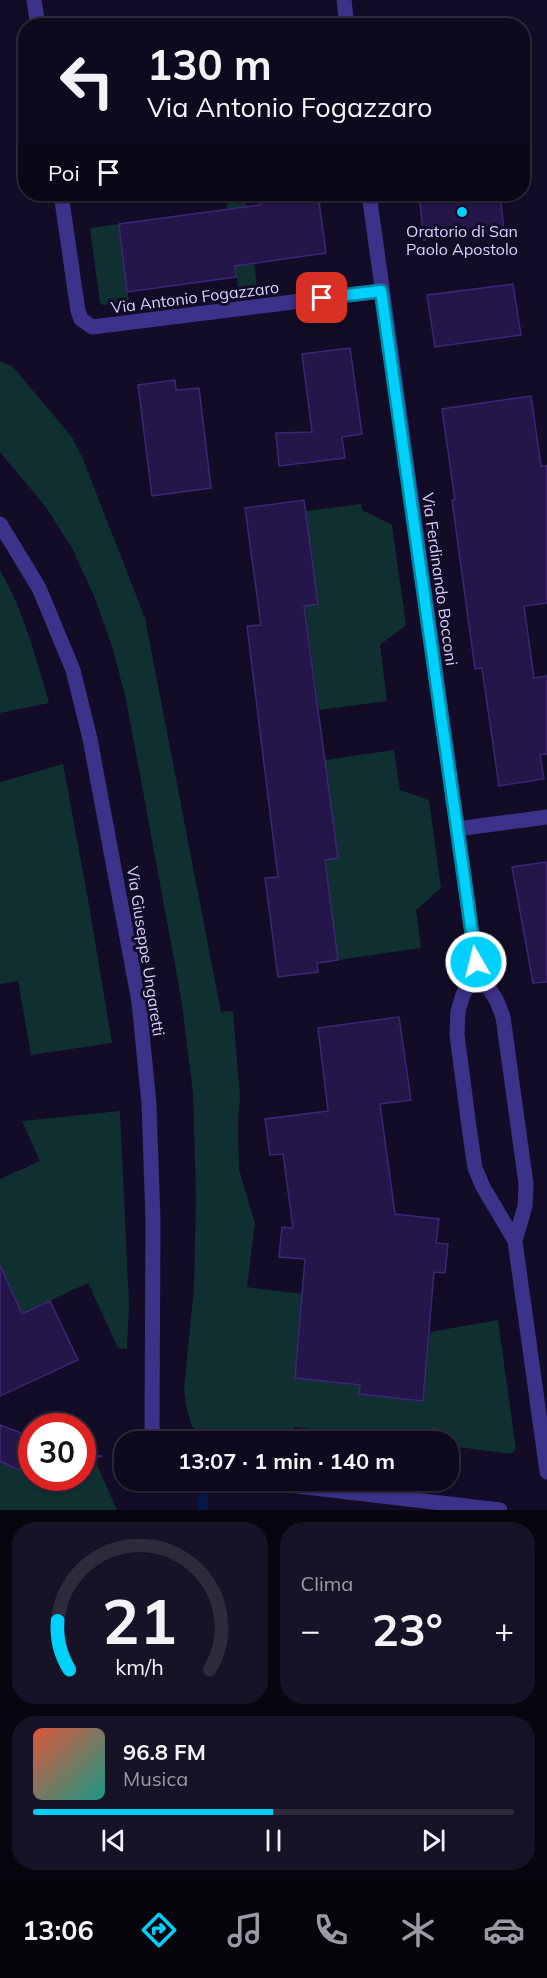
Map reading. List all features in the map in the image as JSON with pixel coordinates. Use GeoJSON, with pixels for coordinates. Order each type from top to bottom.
{"type":"FeatureCollection","features":[{"type":"Feature","properties":{"kind":"street"},"geometry":{"type":"LineString","coordinates":[[34,0],[37,18]]}},
{"type":"Feature","properties":{"kind":"street"},"geometry":{"type":"LineString","coordinates":[[344,0],[346,18]]}},
{"type":"Feature","properties":{"kind":"street","name":"Via Antonio Fogazzaro"},"geometry":{"type":"LineString","coordinates":[[62,201],[78,311],[86,324],[99,327],[381,291]]}},
{"type":"Feature","properties":{"kind":"street","name":"Via Ferdinando Bocconi"},"geometry":{"type":"LineString","coordinates":[[370,201],[477,970],[497,1001],[503,1017],[526,1184],[525,1206],[515,1241]]}},
{"type":"Feature","properties":{"kind":"street","name":"Via Giuseppe Ungaretti"},"geometry":{"type":"LineString","coordinates":[[0,524],[39,588],[73,670],[90,739],[139,1002],[149,1104],[153,1220],[153,1431]]}},
{"type":"Feature","properties":{"kind":"street"},"geometry":{"type":"LineString","coordinates":[[457,829],[547,817]]}},
{"type":"Feature","properties":{"kind":"street","name":"Via Ferdinando Bocconi"},"geometry":{"type":"LineString","coordinates":[[477,970],[463,995],[458,1011],[457,1035],[470,1134],[475,1168],[483,1187],[515,1241],[547,1472]]}},
{"type":"Feature","properties":{"kind":"street"},"geometry":{"type":"LineString","coordinates":[[339,1491],[500,1510]]}},
{"type":"Feature","properties":{"kind":"green space"},"geometry":{"type":"Polygon","coordinates":[[[226,201],[246,201],[257,286],[238,288],[226,201]]]}},
{"type":"Feature","properties":{"kind":"green space"},"geometry":{"type":"Polygon","coordinates":[[[119,224],[129,302],[103,305],[100,303],[90,228],[119,224]]]}},
{"type":"Feature","properties":{"kind":"green space"},"geometry":{"type":"Polygon","coordinates":[[[0,361],[13,367],[72,437],[83,459],[145,618],[221,1012],[233,1011],[240,1098],[239,1169],[255,1224],[247,1287],[302,1294],[295,1378],[360,1385],[360,1394],[423,1400],[430,1332],[498,1320],[516,1449],[511,1454],[459,1447],[459,1431],[328,1431],[295,1427],[294,1431],[196,1431],[192,1426],[184,1389],[194,1287],[196,1197],[193,1093],[181,998],[126,699],[112,646],[94,596],[72,548],[45,506],[0,452],[0,361]]]}},
{"type":"Feature","properties":{"kind":"green space"},"geometry":{"type":"Polygon","coordinates":[[[361,504],[362,510],[392,525],[406,625],[380,645],[387,701],[319,710],[305,606],[318,603],[306,511],[361,504]]]}},
{"type":"Feature","properties":{"kind":"green space"},"geometry":{"type":"Polygon","coordinates":[[[0,570],[23,618],[49,703],[0,713],[0,570]]]}},
{"type":"Feature","properties":{"kind":"green space"},"geometry":{"type":"Polygon","coordinates":[[[394,750],[400,790],[429,800],[441,888],[416,910],[421,948],[338,960],[325,860],[338,858],[325,760],[394,750]]]}},
{"type":"Feature","properties":{"kind":"green space"},"geometry":{"type":"Polygon","coordinates":[[[63,764],[112,1043],[31,1055],[18,981],[0,984],[0,782],[63,764]]]}},
{"type":"Feature","properties":{"kind":"green space"},"geometry":{"type":"Polygon","coordinates":[[[120,1111],[129,1305],[127,1349],[118,1348],[88,1283],[22,1314],[0,1265],[0,1179],[40,1161],[22,1121],[120,1111]]]}},
{"type":"Feature","properties":{"kind":"green space"},"geometry":{"type":"Polygon","coordinates":[[[0,1461],[18,1469],[18,1491],[96,1491],[96,1463],[117,1510],[0,1510],[0,1461]]]}},
{"type":"Feature","properties":{"kind":"building"},"geometry":{"type":"Polygon","coordinates":[[[259,201],[319,201],[326,253],[235,266],[236,277],[127,292],[119,224],[260,205],[259,201]]]}},
{"type":"Feature","properties":{"kind":"building","name":"Oratorio di San Paolo Apostolo"},"geometry":{"type":"Polygon","coordinates":[[[420,201],[501,201],[504,230],[424,240],[420,201]]]}},
{"type":"Feature","properties":{"kind":"building"},"geometry":{"type":"Polygon","coordinates":[[[513,284],[521,335],[435,347],[427,295],[513,284]]]}},
{"type":"Feature","properties":{"kind":"building"},"geometry":{"type":"Polygon","coordinates":[[[350,348],[362,434],[342,437],[345,458],[279,466],[276,433],[312,432],[302,354],[350,348]]]}},
{"type":"Feature","properties":{"kind":"building"},"geometry":{"type":"Polygon","coordinates":[[[175,380],[176,390],[199,388],[211,488],[152,496],[138,385],[175,380]]]}},
{"type":"Feature","properties":{"kind":"building"},"geometry":{"type":"Polygon","coordinates":[[[531,396],[541,466],[547,466],[547,603],[524,606],[534,678],[547,676],[547,754],[540,755],[544,779],[499,786],[482,668],[475,669],[442,409],[531,396]]]}},
{"type":"Feature","properties":{"kind":"building"},"geometry":{"type":"Polygon","coordinates":[[[304,500],[318,604],[304,606],[338,858],[325,860],[338,960],[317,963],[318,972],[278,977],[265,878],[278,877],[247,626],[261,625],[245,508],[304,500]]]}},
{"type":"Feature","properties":{"kind":"building"},"geometry":{"type":"Polygon","coordinates":[[[547,862],[547,982],[533,983],[512,867],[547,862]]]}},
{"type":"Feature","properties":{"kind":"building"},"geometry":{"type":"Polygon","coordinates":[[[399,1017],[411,1100],[380,1104],[395,1214],[439,1219],[436,1243],[448,1244],[445,1273],[434,1272],[423,1401],[359,1394],[360,1385],[295,1378],[305,1259],[279,1257],[282,1227],[293,1228],[283,1154],[270,1155],[265,1119],[328,1111],[318,1028],[399,1017]]]}},
{"type":"Feature","properties":{"kind":"building"},"geometry":{"type":"Polygon","coordinates":[[[0,1265],[22,1314],[50,1301],[78,1360],[0,1396],[0,1265]]]}},
{"type":"Feature","properties":{"kind":"building"},"geometry":{"type":"Polygon","coordinates":[[[0,1425],[18,1432],[18,1469],[0,1461],[0,1425]]]}},
{"type":"Feature","properties":{"kind":"waterway"},"geometry":{"type":"LineString","coordinates":[[203,1498],[203,1510]]}},
{"type":"Feature","properties":{"kind":"place","name":"Oratorio di San Paolo Apostolo"},"geometry":{"type":"Point","coordinates":[462,212]}},
{"type":"Feature","properties":{"kind":"route"},"geometry":{"type":"LineString","coordinates":[[322,298],[381,291],[476,962]]}}]}
